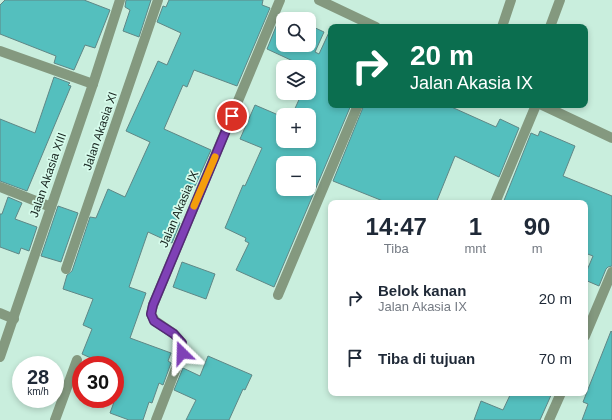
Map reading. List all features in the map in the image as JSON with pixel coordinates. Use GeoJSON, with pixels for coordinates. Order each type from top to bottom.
{"type":"FeatureCollection","features":[{"type":"Feature","properties":{"kind":"street","name":"Jalan Akasia XIII"},"geometry":{"type":"LineString","coordinates":[[0,357],[120,0]]}},
{"type":"Feature","properties":{"kind":"street","name":"Jalan Akasia XI"},"geometry":{"type":"LineString","coordinates":[[66,270],[158,0]]}},
{"type":"Feature","properties":{"kind":"street","name":"Jalan Akasia IX"},"geometry":{"type":"LineString","coordinates":[[156,420],[182,353],[182,343],[174,334],[154,321],[151,314],[153,305],[280,0]]}},
{"type":"Feature","properties":{"kind":"street"},"geometry":{"type":"LineString","coordinates":[[319,0],[370,24]]}},
{"type":"Feature","properties":{"kind":"street"},"geometry":{"type":"LineString","coordinates":[[503,24],[511,0]]}},
{"type":"Feature","properties":{"kind":"street"},"geometry":{"type":"LineString","coordinates":[[551,24],[560,0]]}},
{"type":"Feature","properties":{"kind":"street"},"geometry":{"type":"LineString","coordinates":[[0,51],[93,84]]}},
{"type":"Feature","properties":{"kind":"street"},"geometry":{"type":"LineString","coordinates":[[278,295],[357,108]]}},
{"type":"Feature","properties":{"kind":"street"},"geometry":{"type":"LineString","coordinates":[[496,200],[535,108]]}},
{"type":"Feature","properties":{"kind":"street"},"geometry":{"type":"LineString","coordinates":[[548,108],[612,138]]}},
{"type":"Feature","properties":{"kind":"street"},"geometry":{"type":"LineString","coordinates":[[0,187],[51,207]]}},
{"type":"Feature","properties":{"kind":"street"},"geometry":{"type":"LineString","coordinates":[[588,329],[612,272]]}},
{"type":"Feature","properties":{"kind":"street"},"geometry":{"type":"LineString","coordinates":[[0,313],[14,319]]}},
{"type":"Feature","properties":{"kind":"street"},"geometry":{"type":"LineString","coordinates":[[55,420],[72,374]]}},
{"type":"Feature","properties":{"kind":"street"},"geometry":{"type":"LineString","coordinates":[[549,420],[560,396]]}},
{"type":"Feature","properties":{"kind":"building"},"geometry":{"type":"Polygon","coordinates":[[[5,0],[84,0],[110,10],[95,48],[85,45],[74,70],[54,63],[56,56],[0,34],[0,5],[5,0]]]}},
{"type":"Feature","properties":{"kind":"building"},"geometry":{"type":"Polygon","coordinates":[[[126,0],[151,0],[139,37],[123,31],[130,10],[125,7],[126,0]]]}},
{"type":"Feature","properties":{"kind":"building"},"geometry":{"type":"Polygon","coordinates":[[[169,0],[263,0],[262,5],[270,8],[237,86],[194,70],[187,87],[183,85],[164,129],[211,150],[195,186],[189,184],[176,221],[180,223],[172,243],[148,232],[129,287],[146,293],[130,338],[171,353],[168,361],[171,363],[163,385],[159,383],[152,403],[149,402],[143,420],[129,420],[110,413],[112,408],[124,408],[124,356],[86,356],[82,354],[92,329],[83,325],[93,299],[63,289],[67,275],[72,271],[90,217],[96,218],[108,189],[125,197],[150,142],[126,131],[158,61],[167,65],[181,33],[157,22],[163,6],[166,7],[169,0]]]}},
{"type":"Feature","properties":{"kind":"building"},"geometry":{"type":"Polygon","coordinates":[[[276,26],[276,52],[315,52],[319,54],[328,34],[328,108],[350,108],[316,188],[316,156],[276,156],[276,196],[312,196],[274,287],[236,270],[249,243],[245,241],[246,238],[225,228],[243,185],[245,186],[262,148],[240,139],[255,105],[276,114],[276,148],[316,148],[316,108],[295,108],[299,100],[316,100],[316,60],[291,60],[267,49],[276,26]]]}},
{"type":"Feature","properties":{"kind":"building"},"geometry":{"type":"Polygon","coordinates":[[[316,28],[324,32],[316,50],[316,28]]]}},
{"type":"Feature","properties":{"kind":"building"},"geometry":{"type":"Polygon","coordinates":[[[54,77],[70,83],[68,85],[71,86],[27,191],[0,181],[0,119],[35,133],[54,77]]]}},
{"type":"Feature","properties":{"kind":"building"},"geometry":{"type":"Polygon","coordinates":[[[363,108],[454,108],[496,127],[500,119],[519,128],[499,177],[455,156],[437,200],[380,200],[333,181],[363,108]]]}},
{"type":"Feature","properties":{"kind":"building"},"geometry":{"type":"Polygon","coordinates":[[[540,131],[575,146],[563,176],[612,196],[612,266],[606,269],[599,286],[588,281],[588,268],[593,256],[588,254],[588,200],[504,200],[531,133],[538,136],[540,131]]]}},
{"type":"Feature","properties":{"kind":"building"},"geometry":{"type":"Polygon","coordinates":[[[8,197],[22,203],[15,219],[37,227],[29,251],[21,248],[19,254],[0,247],[0,214],[2,214],[8,197]]]}},
{"type":"Feature","properties":{"kind":"building"},"geometry":{"type":"Polygon","coordinates":[[[58,206],[78,213],[61,262],[41,256],[58,206]]]}},
{"type":"Feature","properties":{"kind":"building"},"geometry":{"type":"Polygon","coordinates":[[[182,262],[215,274],[206,299],[173,287],[182,262]]]}},
{"type":"Feature","properties":{"kind":"building"},"geometry":{"type":"Polygon","coordinates":[[[611,331],[612,420],[582,420],[588,404],[583,402],[585,396],[588,396],[588,389],[611,331]]]}},
{"type":"Feature","properties":{"kind":"building"},"geometry":{"type":"Polygon","coordinates":[[[208,356],[252,375],[245,390],[243,389],[229,420],[186,420],[196,400],[174,390],[183,368],[200,376],[208,356]]]}},
{"type":"Feature","properties":{"kind":"building"},"geometry":{"type":"Polygon","coordinates":[[[510,396],[551,396],[540,420],[474,420],[481,401],[503,410],[510,396]]]}},
{"type":"Feature","properties":{"kind":"slow traffic"},"geometry":{"type":"LineString","coordinates":[[194,206],[215,157]]}},
{"type":"Feature","properties":{"kind":"route"},"geometry":{"type":"LineString","coordinates":[[182,353],[182,343],[174,334],[154,321],[151,314],[153,305],[232,116]]}}]}
